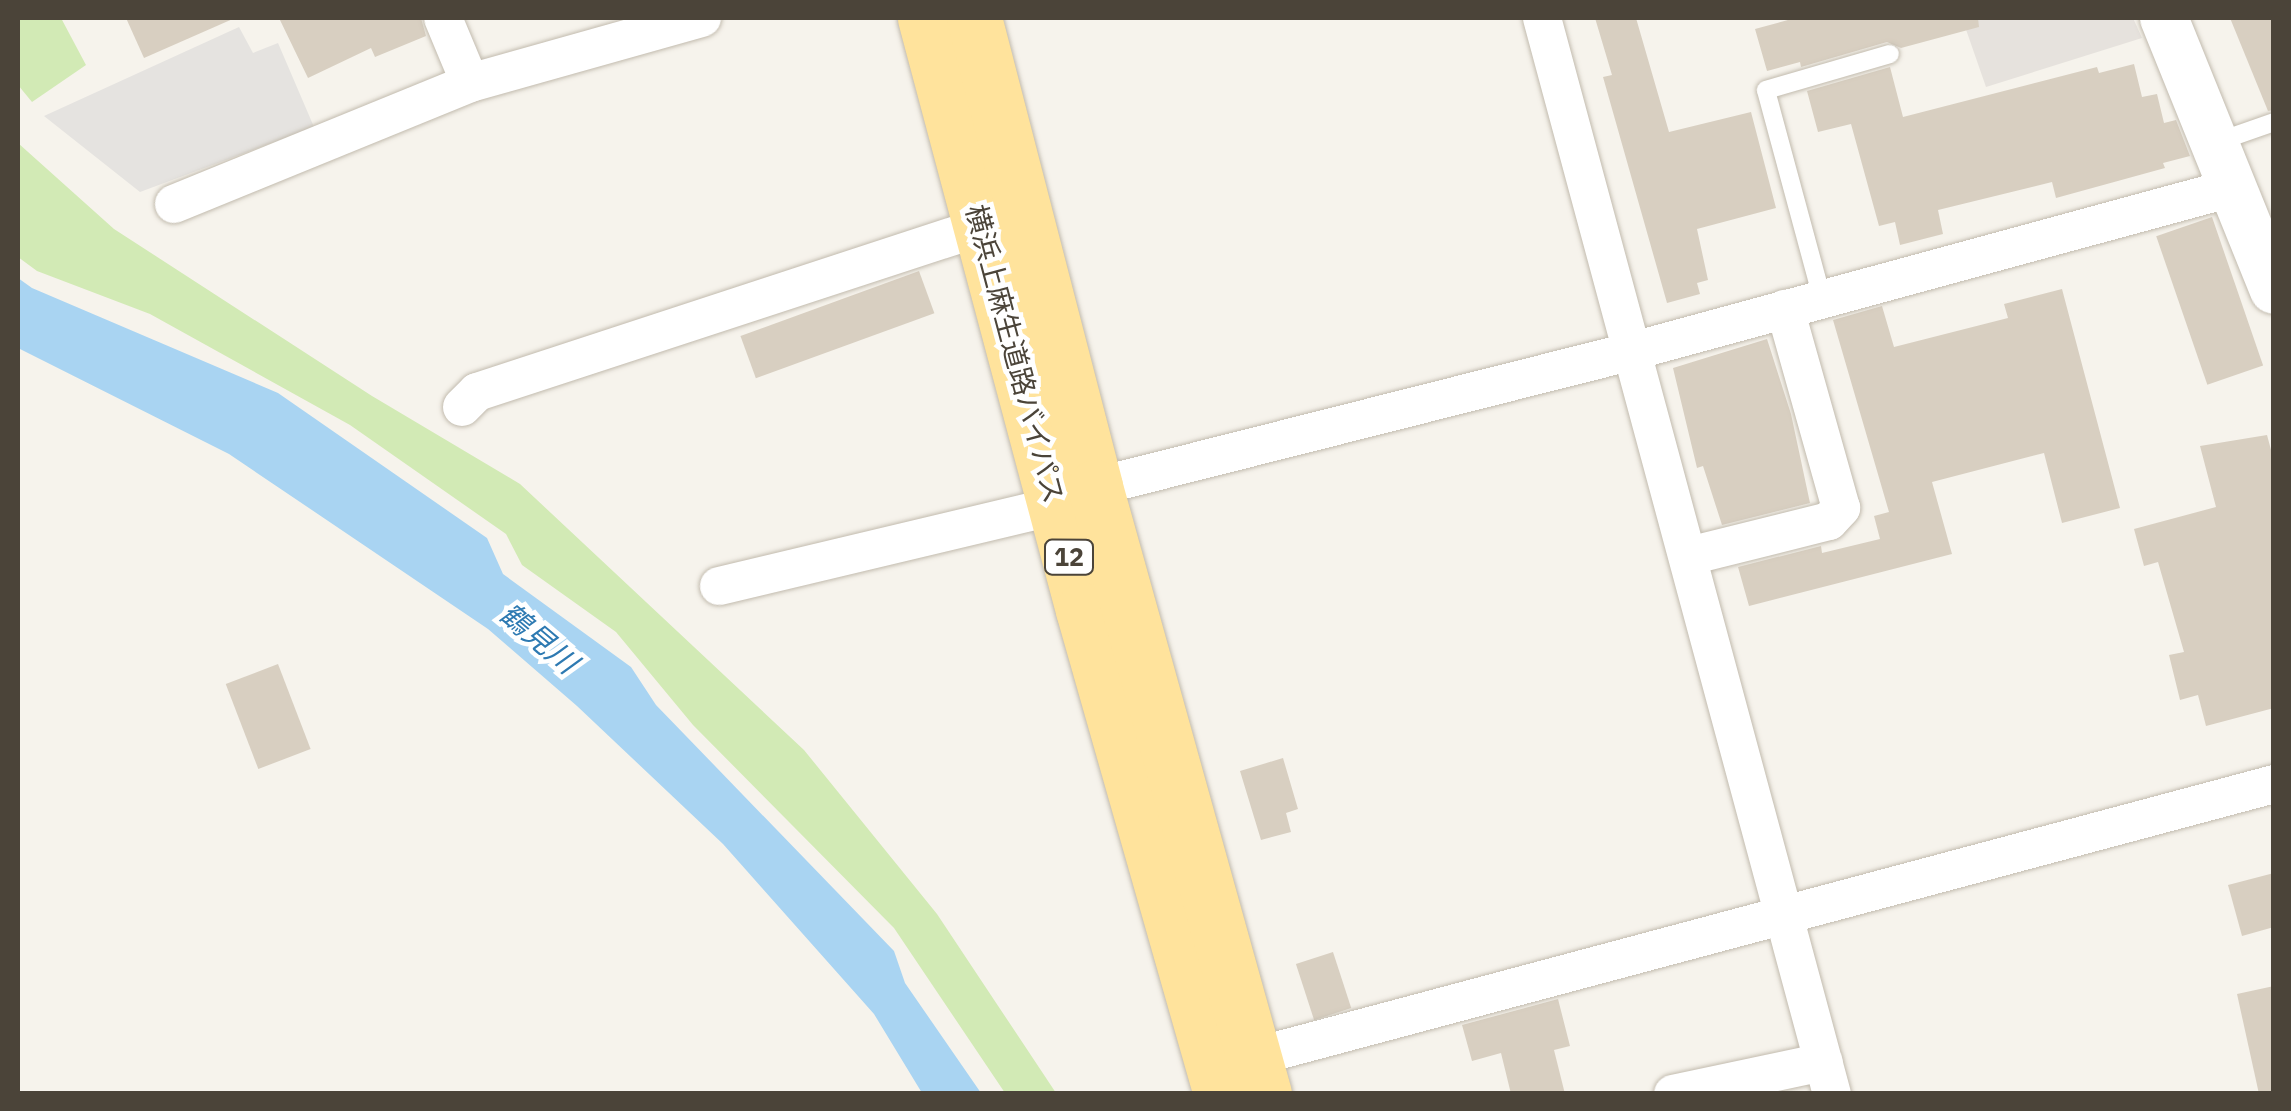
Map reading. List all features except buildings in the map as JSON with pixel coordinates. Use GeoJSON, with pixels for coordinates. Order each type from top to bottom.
{"type":"FeatureCollection","features":[{"type":"Feature","properties":{"kind":"main road","name":"横浜上麻生道路バイパス"},"geometry":{"type":"LineString","coordinates":[[925,18],[981,226],[1075,496],[1246,1081]]}},
{"type":"Feature","properties":{"kind":"main road","name":"横浜上麻生道路バイパス"},"geometry":{"type":"LineString","coordinates":[[974,18],[1075,496]]}},
{"type":"Feature","properties":{"kind":"street"},"geometry":{"type":"LineString","coordinates":[[443,18],[470,83]]}},
{"type":"Feature","properties":{"kind":"street"},"geometry":{"type":"LineString","coordinates":[[174,204],[470,83],[702,18]]}},
{"type":"Feature","properties":{"kind":"street"},"geometry":{"type":"LineString","coordinates":[[1542,18],[1787,914],[1828,1078],[1673,1094]]}},
{"type":"Feature","properties":{"kind":"street"},"geometry":{"type":"LineString","coordinates":[[2164,18],[2271,275]]}},
{"type":"Feature","properties":{"kind":"street"},"geometry":{"type":"LineString","coordinates":[[719,586],[1633,351],[2236,187]]}},
{"type":"Feature","properties":{"kind":"street"},"geometry":{"type":"LineString","coordinates":[[462,407],[477,392],[981,226]]}},
{"type":"Feature","properties":{"kind":"street"},"geometry":{"type":"LineString","coordinates":[[1689,556],[1830,521],[1841,508],[1784,309]]}},
{"type":"Feature","properties":{"kind":"street"},"geometry":{"type":"LineString","coordinates":[[1246,1081],[1787,914],[2274,784]]}},
{"type":"Feature","properties":{"kind":"lane"},"geometry":{"type":"LineString","coordinates":[[1822,298],[1766,90],[1890,54]]}},
{"type":"Feature","properties":{"kind":"lane"},"geometry":{"type":"LineString","coordinates":[[2216,142],[2274,122]]}},
{"type":"Feature","properties":{"kind":"shaded area"},"geometry":{"type":"Polygon","coordinates":[[[1962,18],[2133,18],[2142,38],[1986,87],[1962,18]]]}},
{"type":"Feature","properties":{"kind":"shaded area"},"geometry":{"type":"Polygon","coordinates":[[[239,27],[253,53],[278,43],[314,127],[140,192],[44,116],[239,27]]]}},
{"type":"Feature","properties":{"kind":"green space"},"geometry":{"type":"Polygon","coordinates":[[[18,18],[61,18],[86,65],[32,102],[18,85],[18,18]]]}},
{"type":"Feature","properties":{"kind":"green space"},"geometry":{"type":"Polygon","coordinates":[[[18,143],[114,229],[372,396],[520,484],[804,750],[937,914],[1056,1093],[1005,1093],[894,928],[693,725],[616,632],[522,565],[506,534],[350,425],[150,314],[37,271],[18,257],[18,143]]]}},
{"type":"Feature","properties":{"kind":"water","name":"鶴見川"},"geometry":{"type":"Polygon","coordinates":[[[18,278],[32,288],[278,393],[487,538],[503,574],[631,667],[656,705],[894,951],[905,983],[981,1093],[922,1093],[874,1014],[723,844],[577,706],[488,629],[229,454],[18,348],[18,278]]]}}]}
